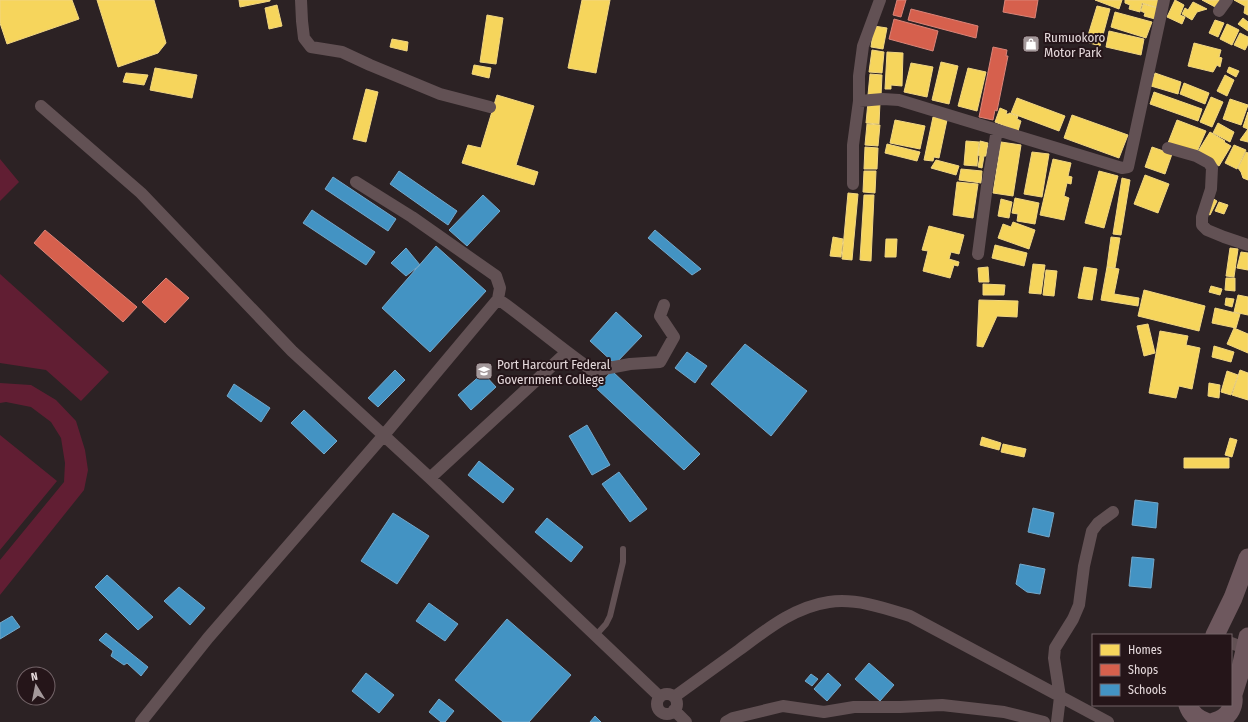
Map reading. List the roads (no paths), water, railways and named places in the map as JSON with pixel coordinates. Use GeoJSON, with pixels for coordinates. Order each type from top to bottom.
{"type":"FeatureCollection","features":[{"type":"Feature","properties":{"kind":"main road"},"geometry":{"type":"LineString","coordinates":[[1215,634],[1233,598],[1248,558]]}},
{"type":"Feature","properties":{"kind":"main road"},"geometry":{"type":"LineString","coordinates":[[1222,720],[1232,708],[1232,692],[1243,644]]}},
{"type":"Feature","properties":{"kind":"main road"},"geometry":{"type":"LineString","coordinates":[[1183,722],[1188,706]]}},
{"type":"Feature","properties":{"kind":"main road"},"geometry":{"type":"LineString","coordinates":[[1189,706],[1194,715],[1206,722]]}},
{"type":"Feature","properties":{"kind":"street"},"geometry":{"type":"LineString","coordinates":[[302,0],[304,38],[311,47],[342,52],[370,66],[440,94],[490,107]]}},
{"type":"Feature","properties":{"kind":"street"},"geometry":{"type":"LineString","coordinates":[[852,184],[854,145],[859,101],[859,76],[863,46],[880,0]]}},
{"type":"Feature","properties":{"kind":"street"},"geometry":{"type":"LineString","coordinates":[[859,101],[883,99],[899,100],[1122,168],[1128,167],[1164,0]]}},
{"type":"Feature","properties":{"kind":"street"},"geometry":{"type":"LineString","coordinates":[[1219,12],[1227,0]]}},
{"type":"Feature","properties":{"kind":"street"},"geometry":{"type":"LineString","coordinates":[[41,106],[141,193],[292,351],[430,478],[660,697]]}},
{"type":"Feature","properties":{"kind":"street"},"geometry":{"type":"LineString","coordinates":[[978,254],[987,186],[997,130]]}},
{"type":"Feature","properties":{"kind":"street"},"geometry":{"type":"LineString","coordinates":[[1168,148],[1196,156],[1209,163],[1212,168],[1211,188],[1202,217],[1202,224],[1207,230],[1248,245]]}},
{"type":"Feature","properties":{"kind":"street"},"geometry":{"type":"LineString","coordinates":[[141,722],[208,638],[384,435],[498,299],[500,288],[496,276],[412,217],[356,182]]}},
{"type":"Feature","properties":{"kind":"street"},"geometry":{"type":"LineString","coordinates":[[498,299],[593,371],[630,364],[660,362],[674,337],[660,316],[664,305]]}},
{"type":"Feature","properties":{"kind":"street"},"geometry":{"type":"LineString","coordinates":[[430,478],[567,352]]}},
{"type":"Feature","properties":{"kind":"street"},"geometry":{"type":"LineString","coordinates":[[1057,722],[1060,697],[1054,658],[1055,648],[1073,619],[1079,605],[1084,566],[1092,531],[1098,523],[1113,512]]}},
{"type":"Feature","properties":{"kind":"street"},"geometry":{"type":"LineString","coordinates":[[674,697],[792,614],[812,606],[830,602],[860,603],[881,607],[910,616],[1108,722]]}},
{"type":"Feature","properties":{"kind":"street"},"geometry":{"type":"LineString","coordinates":[[667,694],[674,697],[677,704],[674,710],[667,713],[661,711],[658,704],[660,697],[667,694]]}},
{"type":"Feature","properties":{"kind":"street"},"geometry":{"type":"LineString","coordinates":[[726,722],[734,718],[783,706],[824,717],[854,707],[942,705],[1004,712],[1044,722]]}},
{"type":"Feature","properties":{"kind":"street"},"geometry":{"type":"LineString","coordinates":[[674,710],[686,722]]}},
{"type":"Feature","properties":{"kind":"lane"},"geometry":{"type":"LineString","coordinates":[[596,635],[606,624],[610,616],[623,562],[623,549]]}},
{"type":"Feature","properties":{"kind":"place","name":"Rumuokoro Motor Park"},"geometry":{"type":"Point","coordinates":[1031,44]}},
{"type":"Feature","properties":{"kind":"place","name":"Port Harcourt Federal Government College"},"geometry":{"type":"Point","coordinates":[484,371]}}]}
